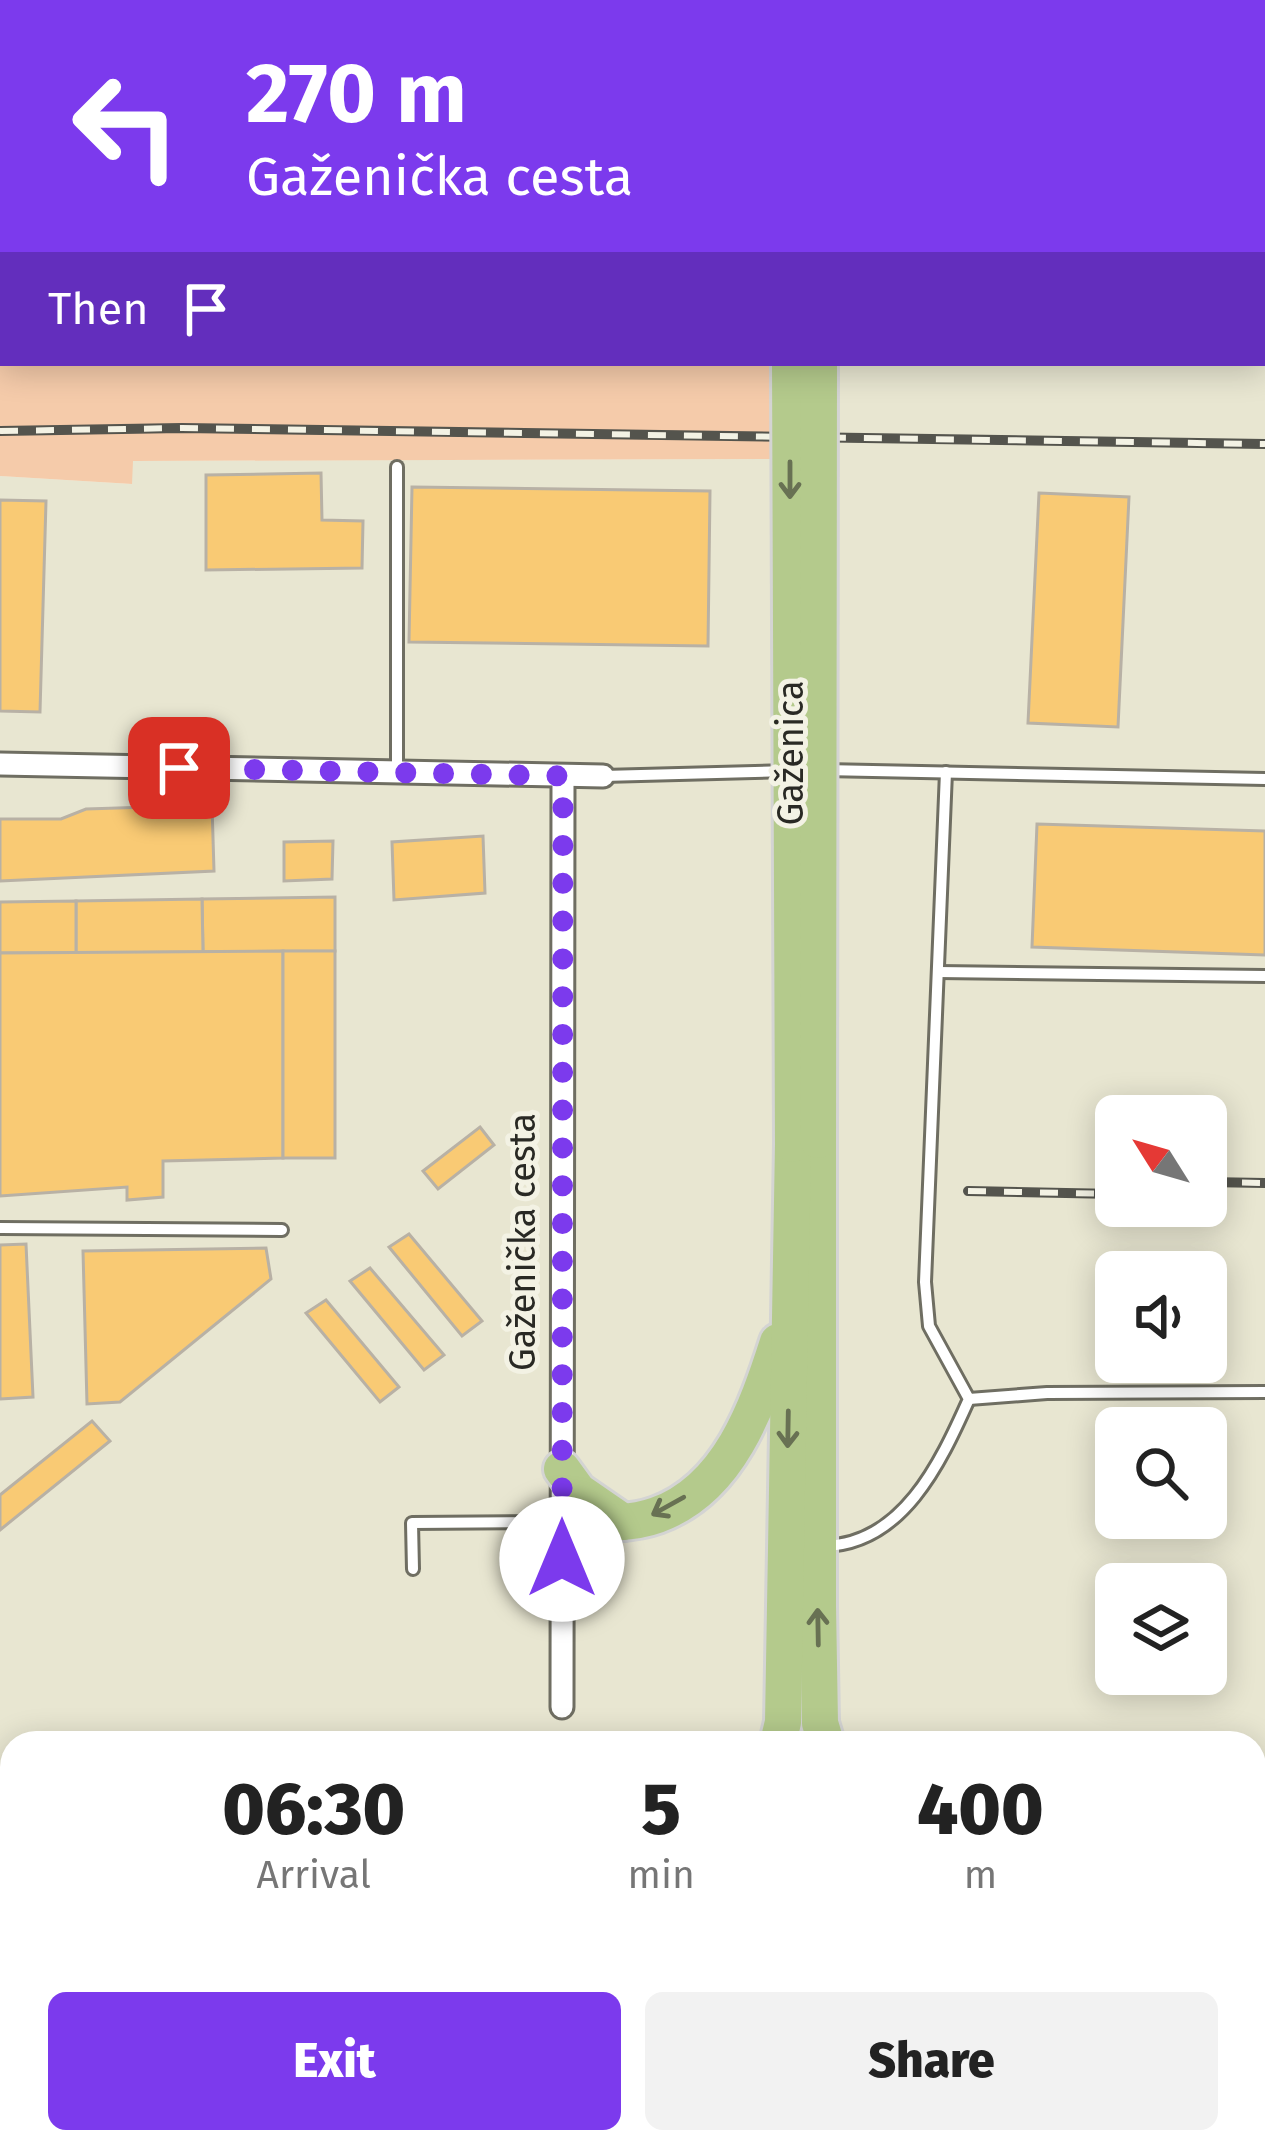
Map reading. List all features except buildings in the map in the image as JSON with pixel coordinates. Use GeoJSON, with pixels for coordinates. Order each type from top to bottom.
{"type":"FeatureCollection","features":[{"type":"Feature","properties":{"kind":"highway","name":"Gaženica"},"geometry":{"type":"LineString","coordinates":[[790,366],[805,1142]]}},
{"type":"Feature","properties":{"kind":"highway","name":"Gaženica"},"geometry":{"type":"LineString","coordinates":[[805,1142],[819,366]]}},
{"type":"Feature","properties":{"kind":"highway"},"geometry":{"type":"LineString","coordinates":[[781,1731],[790,1303],[805,1142]]}},
{"type":"Feature","properties":{"kind":"highway"},"geometry":{"type":"LineString","coordinates":[[805,1142],[822,1731]]}},
{"type":"Feature","properties":{"kind":"highway"},"geometry":{"type":"LineString","coordinates":[[562,1522],[623,1522],[658,1515],[710,1479],[756,1411],[790,1303]]}},
{"type":"Feature","properties":{"kind":"highway"},"geometry":{"type":"LineString","coordinates":[[562,1469],[578,1490],[623,1522]]}},
{"type":"Feature","properties":{"kind":"street"},"geometry":{"type":"LineString","coordinates":[[0,764],[602,776]]}},
{"type":"Feature","properties":{"kind":"street","name":"Gaženička cesta"},"geometry":{"type":"LineString","coordinates":[[562,1707],[563,776]]}},
{"type":"Feature","properties":{"kind":"lane"},"geometry":{"type":"LineString","coordinates":[[397,467],[398,772]]}},
{"type":"Feature","properties":{"kind":"lane"},"geometry":{"type":"LineString","coordinates":[[946,772],[926,1282],[929,1326],[969,1400]]}},
{"type":"Feature","properties":{"kind":"lane"},"geometry":{"type":"LineString","coordinates":[[602,776],[946,772],[1265,779]]}},
{"type":"Feature","properties":{"kind":"lane"},"geometry":{"type":"LineString","coordinates":[[938,972],[1265,976]]}},
{"type":"Feature","properties":{"kind":"lane"},"geometry":{"type":"LineString","coordinates":[[0,1228],[282,1230]]}},
{"type":"Feature","properties":{"kind":"lane"},"geometry":{"type":"LineString","coordinates":[[969,1400],[1047,1393],[1265,1392]]}},
{"type":"Feature","properties":{"kind":"lane"},"geometry":{"type":"LineString","coordinates":[[818,1546],[851,1546],[876,1537],[930,1473],[969,1400]]}},
{"type":"Feature","properties":{"kind":"lane"},"geometry":{"type":"LineString","coordinates":[[413,1569],[412,1523],[562,1522]]}},
{"type":"Feature","properties":{"kind":"shaded area"},"geometry":{"type":"Polygon","coordinates":[[[0,366],[784,366],[781,459],[133,461],[132,484],[0,476],[0,366]]]}},
{"type":"Feature","properties":{"kind":"shaded area"},"geometry":{"type":"Polygon","coordinates":[[[820,366],[1265,366],[1265,1731],[826,1731],[820,366]]]}},
{"type":"Feature","properties":{"kind":"shaded area"},"geometry":{"type":"Polygon","coordinates":[[[781,459],[778,1731],[0,1731],[0,476],[131,484],[132,461],[781,459]]]}},
{"type":"Feature","properties":{"kind":"railway"},"geometry":{"type":"LineString","coordinates":[[0,431],[182,428],[1265,444]]}},
{"type":"Feature","properties":{"kind":"railway"},"geometry":{"type":"LineString","coordinates":[[1227,1182],[1265,1183]]}},
{"type":"Feature","properties":{"kind":"railway"},"geometry":{"type":"LineString","coordinates":[[968,1191],[1095,1194]]}},
{"type":"Feature","properties":{"kind":"route"},"geometry":{"type":"LineString","coordinates":[[179,768],[563,776],[562,1559]]}}]}
